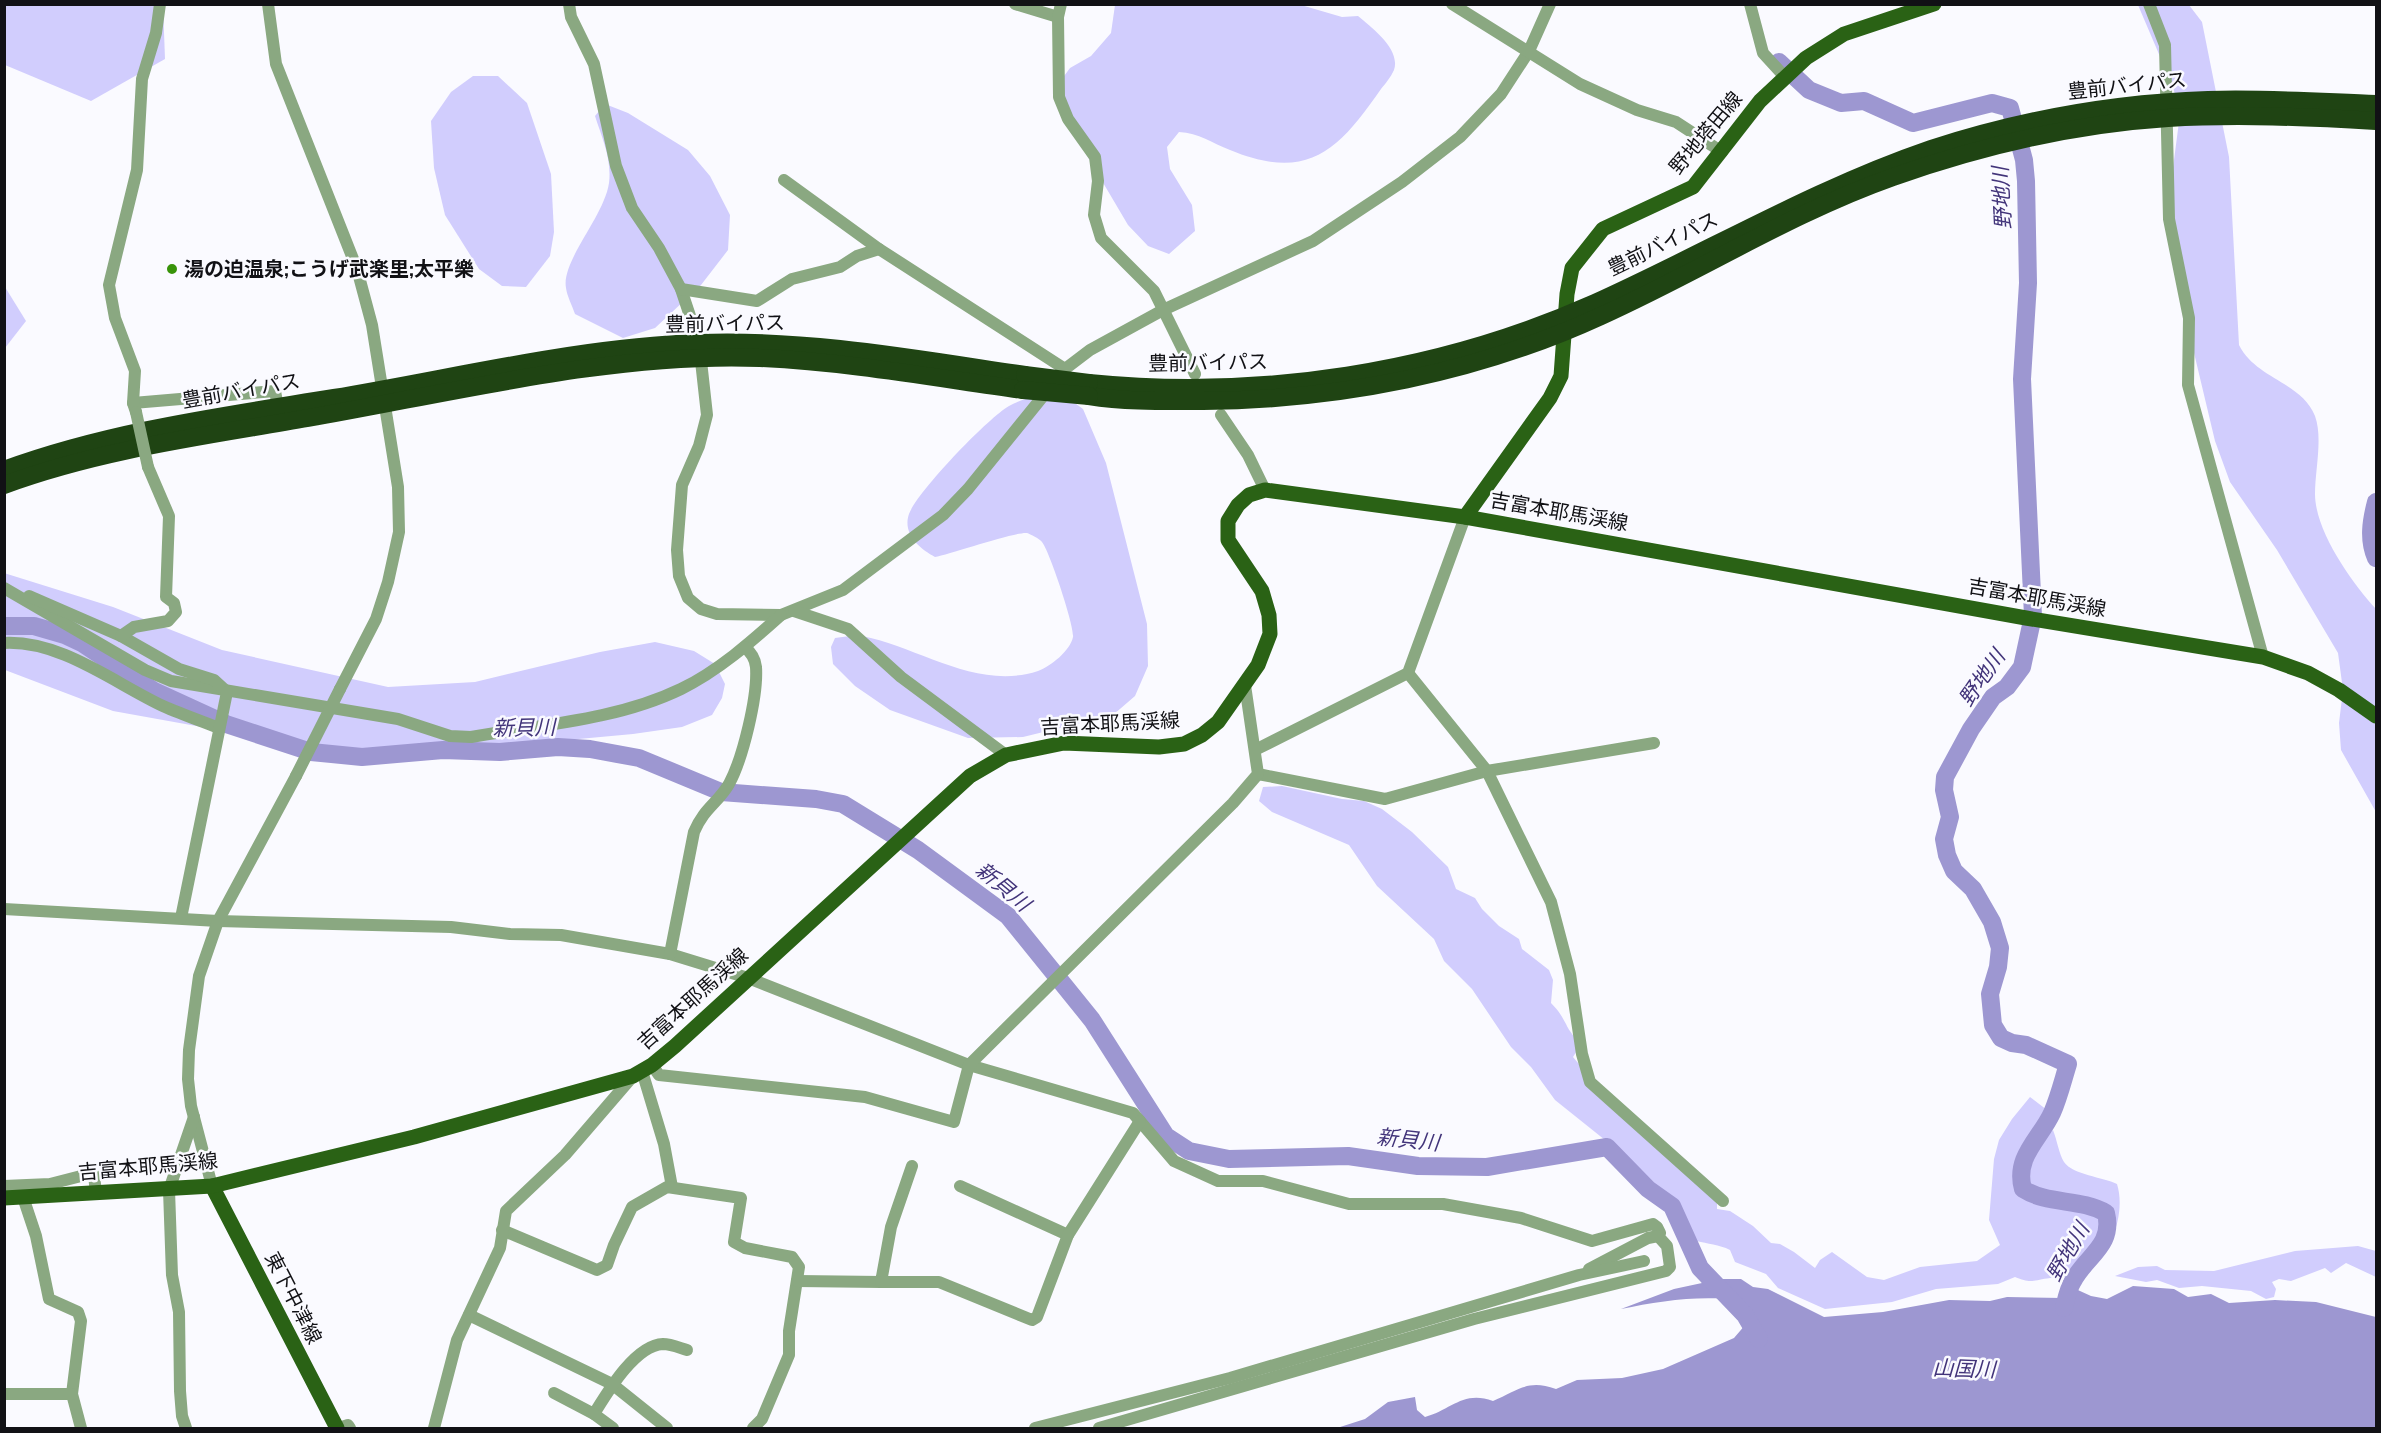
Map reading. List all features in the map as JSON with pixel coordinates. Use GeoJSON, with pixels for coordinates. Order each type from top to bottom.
{"type":"FeatureCollection","features":[{"type":"Feature","properties":{"kind":"highway","name":"豊前バイパス"},"geometry":{"type":"LineString","coordinates":[[4,470],[71,449],[154,429],[278,407],[383,397],[699,352],[1024,382],[1089,390],[1119,401],[1202,401],[1321,394],[1488,359],[1566,323],[1694,272],[1841,198],[1890,178],[2007,142],[2168,110],[2241,100],[2376,104]]}},
{"type":"Feature","properties":{"kind":"highway","name":"豊前バイパス"},"geometry":{"type":"LineString","coordinates":[[2168,110],[2376,121]]}},
{"type":"Feature","properties":{"kind":"highway","name":"豊前バイパス"},"geometry":{"type":"LineString","coordinates":[[4,485],[116,453],[383,397]]}},
{"type":"Feature","properties":{"kind":"main road","name":"野地塔田線"},"geometry":{"type":"LineString","coordinates":[[1465,517],[1550,398],[1561,376],[1572,268],[1603,229],[1693,187],[1760,101],[1784,76],[1844,34],[1934,4]]}},
{"type":"Feature","properties":{"kind":"main road","name":"吉富本耶馬渓線"},"geometry":{"type":"LineString","coordinates":[[4,1198],[23,1197],[50,1190],[96,1193],[212,1186],[414,1137],[642,1071],[970,776],[1006,755],[1064,743],[1159,747],[1184,744],[1202,735],[1218,722],[1258,665],[1270,634],[1269,615],[1262,591],[1228,540],[1228,521],[1238,505],[1249,495],[1265,490],[1465,517],[2026,618],[2263,657],[2308,673],[2339,690],[2376,716]]}},
{"type":"Feature","properties":{"kind":"main road","name":"東下中津線"},"geometry":{"type":"LineString","coordinates":[[212,1186],[338,1428]]}},
{"type":"Feature","properties":{"kind":"street"},"geometry":{"type":"LineString","coordinates":[[121,636],[134,627],[168,621],[176,612],[174,603],[166,597],[169,516],[148,467],[135,407],[135,371],[115,318],[109,285],[137,170],[142,79],[156,33],[160,4]]}},
{"type":"Feature","properties":{"kind":"street"},"geometry":{"type":"LineString","coordinates":[[212,1186],[194,1117],[188,1079],[189,1050],[199,976],[218,921],[296,776],[376,618],[399,532],[398,487],[372,325],[357,268],[276,64],[268,4]]}},
{"type":"Feature","properties":{"kind":"street"},"geometry":{"type":"LineString","coordinates":[[558,4],[570,11],[594,64],[616,166],[632,208],[659,248],[681,289],[699,352],[707,415],[699,446],[682,485],[677,550],[679,576],[688,598],[701,609],[717,614],[787,613],[848,629],[902,677],[1006,755]]}},
{"type":"Feature","properties":{"kind":"street"},"geometry":{"type":"LineString","coordinates":[[1014,4],[1060,11],[1059,97],[1068,119],[1095,157],[1098,181],[1094,215],[1101,238],[1154,291],[1195,374]]}},
{"type":"Feature","properties":{"kind":"street"},"geometry":{"type":"LineString","coordinates":[[1452,4],[1580,84],[1637,110],[1676,122],[1722,152]]}},
{"type":"Feature","properties":{"kind":"street"},"geometry":{"type":"LineString","coordinates":[[4,587],[145,670],[171,681],[398,719],[450,736],[471,737],[642,705],[683,688],[745,647],[787,613],[843,590],[943,515],[968,489],[1065,369],[1114,335],[1313,241],[1402,182],[1460,138],[1501,94],[1529,51],[1550,4]]}},
{"type":"Feature","properties":{"kind":"street"},"geometry":{"type":"LineString","coordinates":[[1750,4],[1763,53],[1784,76]]}},
{"type":"Feature","properties":{"kind":"street"},"geometry":{"type":"LineString","coordinates":[[2149,4],[2165,45],[2169,219],[2189,318],[2188,385],[2263,657]]}},
{"type":"Feature","properties":{"kind":"street"},"geometry":{"type":"LineString","coordinates":[[784,180],[879,249],[1065,369]]}},
{"type":"Feature","properties":{"kind":"street"},"geometry":{"type":"LineString","coordinates":[[681,289],[757,301],[792,279],[840,267],[857,256],[879,249]]}},
{"type":"Feature","properties":{"kind":"street"},"geometry":{"type":"LineString","coordinates":[[135,407],[275,391],[278,407]]}},
{"type":"Feature","properties":{"kind":"street"},"geometry":{"type":"LineString","coordinates":[[1221,415],[1248,455],[1265,490]]}},
{"type":"Feature","properties":{"kind":"street"},"geometry":{"type":"LineString","coordinates":[[1255,750],[1408,672],[1465,517]]}},
{"type":"Feature","properties":{"kind":"street"},"geometry":{"type":"LineString","coordinates":[[4,587],[121,636],[179,669],[214,680],[227,692]]}},
{"type":"Feature","properties":{"kind":"street"},"geometry":{"type":"LineString","coordinates":[[4,643],[39,646],[68,657],[164,706],[219,728]]}},
{"type":"Feature","properties":{"kind":"street"},"geometry":{"type":"LineString","coordinates":[[670,954],[694,832],[701,815],[729,784],[753,714],[756,666],[753,656],[745,647]]}},
{"type":"Feature","properties":{"kind":"street"},"geometry":{"type":"LineString","coordinates":[[1408,672],[1487,771],[1551,902],[1570,974],[1582,1054],[1590,1082],[1723,1201]]}},
{"type":"Feature","properties":{"kind":"street"},"geometry":{"type":"LineString","coordinates":[[642,1071],[659,1075],[865,1097],[954,1122],[969,1065],[1067,965],[1225,811],[1258,774],[1245,685]]}},
{"type":"Feature","properties":{"kind":"street"},"geometry":{"type":"LineString","coordinates":[[182,918],[227,692]]}},
{"type":"Feature","properties":{"kind":"street"},"geometry":{"type":"LineString","coordinates":[[1258,774],[1385,799],[1487,771],[1654,743]]}},
{"type":"Feature","properties":{"kind":"street"},"geometry":{"type":"LineString","coordinates":[[4,909],[218,921],[451,927],[510,934],[561,935],[670,954],[748,978],[969,1065],[1132,1113],[1174,1161],[1218,1181],[1263,1180],[1348,1204],[1443,1204],[1521,1218],[1592,1241],[1644,1225],[1658,1227],[1660,1233],[1658,1236]]}},
{"type":"Feature","properties":{"kind":"street"},"geometry":{"type":"LineString","coordinates":[[642,1071],[664,1144],[672,1187]]}},
{"type":"Feature","properties":{"kind":"street"},"geometry":{"type":"LineString","coordinates":[[434,1428],[457,1340],[500,1248],[506,1211],[566,1155],[642,1071]]}},
{"type":"Feature","properties":{"kind":"street"},"geometry":{"type":"LineString","coordinates":[[186,1428],[182,1416],[180,1391],[179,1312],[172,1275],[169,1190],[194,1117]]}},
{"type":"Feature","properties":{"kind":"street"},"geometry":{"type":"LineString","coordinates":[[797,1281],[939,1282],[1032,1320],[1037,1317],[1068,1235],[1140,1121]]}},
{"type":"Feature","properties":{"kind":"street"},"geometry":{"type":"LineString","coordinates":[[881,1282],[891,1227],[912,1166]]}},
{"type":"Feature","properties":{"kind":"street"},"geometry":{"type":"LineString","coordinates":[[4,1186],[50,1190]]}},
{"type":"Feature","properties":{"kind":"street"},"geometry":{"type":"LineString","coordinates":[[960,1186],[1068,1235]]}},
{"type":"Feature","properties":{"kind":"street"},"geometry":{"type":"LineString","coordinates":[[502,1230],[597,1270],[607,1265],[632,1207],[667,1187],[741,1198],[734,1242],[745,1248],[792,1257],[799,1267],[789,1331],[789,1355],[762,1419],[753,1428]]}},
{"type":"Feature","properties":{"kind":"street"},"geometry":{"type":"LineString","coordinates":[[23,1197],[36,1236],[49,1299],[78,1312],[81,1321],[72,1394],[81,1428]]}},
{"type":"Feature","properties":{"kind":"street"},"geometry":{"type":"LineString","coordinates":[[1579,1275],[1648,1238],[1658,1236]]}},
{"type":"Feature","properties":{"kind":"street"},"geometry":{"type":"LineString","coordinates":[[1099,1428],[1474,1319],[1666,1271],[1670,1267],[1667,1245],[1658,1236]]}},
{"type":"Feature","properties":{"kind":"street"},"geometry":{"type":"LineString","coordinates":[[1035,1428],[1230,1378],[1579,1275],[1644,1261]]}},
{"type":"Feature","properties":{"kind":"street"},"geometry":{"type":"LineString","coordinates":[[469,1315],[612,1384],[667,1428]]}},
{"type":"Feature","properties":{"kind":"street"},"geometry":{"type":"LineString","coordinates":[[594,1414],[612,1384],[648,1350],[663,1344],[687,1350]]}},
{"type":"Feature","properties":{"kind":"street"},"geometry":{"type":"LineString","coordinates":[[554,1393],[594,1414],[613,1428]]}},
{"type":"Feature","properties":{"kind":"street"},"geometry":{"type":"LineString","coordinates":[[4,1394],[72,1394]]}},
{"type":"Feature","properties":{"kind":"street"},"geometry":{"type":"LineString","coordinates":[[338,1428],[348,1425],[350,1428]]}},
{"type":"Feature","properties":{"kind":"shaded area"},"geometry":{"type":"Polygon","coordinates":[[[4,5],[163,5],[165,59],[91,101],[5,65],[4,5]]]}},
{"type":"Feature","properties":{"kind":"shaded area"},"geometry":{"type":"Polygon","coordinates":[[[1115,5],[1301,5],[1342,17],[1358,16],[1389,47],[1395,62],[1394,70],[1365,111],[1335,144],[1319,155],[1301,161],[1280,163],[1257,159],[1199,136],[1179,132],[1167,147],[1170,169],[1192,205],[1195,231],[1169,254],[1148,246],[1128,225],[1066,120],[1056,87],[1070,68],[1091,56],[1111,33],[1115,5]]]}},
{"type":"Feature","properties":{"kind":"shaded area"},"geometry":{"type":"Polygon","coordinates":[[[2138,5],[2189,5],[2202,22],[2229,157],[2239,345],[2256,366],[2300,395],[2315,416],[2319,444],[2315,494],[2321,524],[2336,556],[2376,609],[2376,812],[2341,750],[2339,723],[2343,690],[2338,653],[2277,550],[2230,482],[2215,441],[2185,315],[2171,183],[2180,114],[2173,87],[2138,5]]]}},
{"type":"Feature","properties":{"kind":"shaded area"},"geometry":{"type":"Polygon","coordinates":[[[473,76],[498,76],[527,103],[551,174],[554,232],[550,256],[526,287],[502,286],[479,269],[445,215],[434,168],[431,121],[451,92],[473,76]]]}},
{"type":"Feature","properties":{"kind":"shaded area"},"geometry":{"type":"Polygon","coordinates":[[[605,104],[628,113],[688,150],[710,176],[730,215],[728,250],[701,285],[655,328],[623,338],[575,314],[566,288],[566,277],[570,265],[606,196],[609,183],[608,157],[595,116],[605,104]]]}},
{"type":"Feature","properties":{"kind":"shaded area"},"geometry":{"type":"Polygon","coordinates":[[[5,287],[26,321],[4,348],[5,287]]]}},
{"type":"Feature","properties":{"kind":"shaded area"},"geometry":{"type":"Polygon","coordinates":[[[1057,390],[1083,409],[1106,463],[1147,624],[1148,666],[1135,696],[1113,715],[1023,737],[968,738],[890,710],[855,686],[833,664],[831,647],[835,638],[862,636],[883,641],[948,665],[993,676],[1015,676],[1038,671],[1049,666],[1068,648],[1073,637],[1073,630],[1050,559],[1039,539],[1027,533],[1021,533],[935,557],[914,540],[907,521],[925,490],[954,456],[999,413],[1014,403],[1057,390]]]}},
{"type":"Feature","properties":{"kind":"shaded area"},"geometry":{"type":"Polygon","coordinates":[[[4,573],[113,607],[222,650],[388,687],[475,682],[600,652],[655,642],[694,651],[715,664],[725,684],[722,698],[712,715],[682,727],[633,734],[427,753],[297,744],[113,711],[5,670],[4,573]]]}},
{"type":"Feature","properties":{"kind":"shaded area"},"geometry":{"type":"Polygon","coordinates":[[[1282,786],[1342,799],[1364,801],[1382,809],[1412,832],[1448,867],[1456,889],[1475,898],[1482,909],[1499,926],[1519,939],[1522,949],[1549,970],[1553,980],[1551,1003],[1560,1013],[1580,1046],[1573,1057],[1594,1082],[1690,1172],[1699,1185],[1717,1202],[1717,1209],[1730,1211],[1753,1226],[1771,1243],[1780,1244],[1815,1268],[1820,1260],[1832,1252],[1867,1277],[1884,1280],[1920,1267],[1977,1261],[2000,1245],[1989,1220],[1994,1159],[1999,1140],[2030,1097],[2047,1110],[2046,1136],[2053,1130],[2062,1159],[2068,1166],[2081,1173],[2117,1184],[2119,1210],[2117,1225],[2105,1251],[2086,1270],[2071,1277],[2029,1281],[2015,1277],[1998,1284],[1936,1289],[1892,1302],[1825,1309],[1778,1288],[1766,1274],[1735,1262],[1730,1250],[1695,1240],[1683,1232],[1680,1224],[1681,1212],[1673,1200],[1653,1188],[1605,1140],[1555,1100],[1531,1067],[1511,1047],[1472,989],[1444,961],[1434,939],[1377,886],[1349,845],[1272,812],[1259,801],[1263,787],[1282,786]]]}},
{"type":"Feature","properties":{"kind":"shaded area"},"geometry":{"type":"Polygon","coordinates":[[[2358,1246],[2376,1251],[2376,1277],[2346,1263],[2331,1273],[2325,1268],[2291,1281],[2279,1279],[2272,1282],[2276,1289],[2274,1297],[2266,1299],[2251,1291],[2202,1286],[2179,1288],[2157,1280],[2146,1282],[2115,1276],[2138,1267],[2157,1266],[2165,1270],[2214,1271],[2295,1251],[2358,1246]]]}},
{"type":"Feature","properties":{"kind":"water","name":"山国川"},"geometry":{"type":"Polygon","coordinates":[[[1698,1258],[1714,1279],[1741,1279],[1753,1287],[1768,1289],[1824,1317],[1883,1312],[1949,1300],[1990,1301],[2007,1297],[2062,1298],[2069,1286],[2091,1296],[2107,1299],[2133,1286],[2174,1289],[2188,1297],[2211,1294],[2229,1303],[2275,1300],[2316,1302],[2376,1317],[2376,1428],[1337,1428],[1365,1419],[1388,1402],[1415,1397],[1417,1410],[1425,1417],[1465,1399],[1483,1398],[1493,1401],[1523,1387],[1538,1385],[1556,1389],[1577,1380],[1622,1378],[1663,1369],[1734,1338],[1746,1324],[1748,1312],[1725,1306],[1738,1300],[1709,1298],[1679,1300],[1621,1309],[1674,1289],[1702,1283],[1693,1260],[1698,1258]]]}},
{"type":"Feature","properties":{"kind":"waterway","name":"野地川"},"geometry":{"type":"LineString","coordinates":[[1779,62],[1809,90],[1841,103],[1864,101],[1913,123],[1992,103],[2010,108],[2024,160],[2028,283],[2022,379],[2033,616],[2022,667],[2007,687],[1993,697],[1971,729],[1945,777],[1944,790],[1950,817],[1944,839],[1947,855],[1954,871],[1973,889],[1992,922],[2000,948],[1998,967],[1990,994],[1993,1025],[2001,1038],[2012,1043],[2026,1045],[2068,1064],[2052,1113],[2025,1158],[2021,1178],[2023,1189],[2033,1194],[2053,1200],[2086,1205],[2106,1213],[2106,1234],[2103,1242],[2078,1272],[2068,1291],[2064,1308]]}},
{"type":"Feature","properties":{"kind":"waterway"},"geometry":{"type":"LineString","coordinates":[[2376,502],[2371,530],[2376,558]]}},
{"type":"Feature","properties":{"kind":"waterway","name":"新貝川"},"geometry":{"type":"LineString","coordinates":[[4,626],[34,626],[65,635],[82,643],[154,691],[226,724],[311,752],[362,757],[443,750],[500,752],[558,747],[590,749],[639,758],[721,792],[816,799],[843,804],[918,850],[1008,916],[1092,1020],[1166,1136],[1189,1151],[1229,1159],[1348,1156],[1418,1166],[1487,1167],[1607,1147],[1648,1189],[1672,1206],[1700,1268],[1745,1315],[1759,1339]]}},
{"type":"Feature","properties":{"kind":"place","name":"湯の迫温泉;こうげ武楽里;太平樂"},"geometry":{"type":"Point","coordinates":[172,269]}}]}
